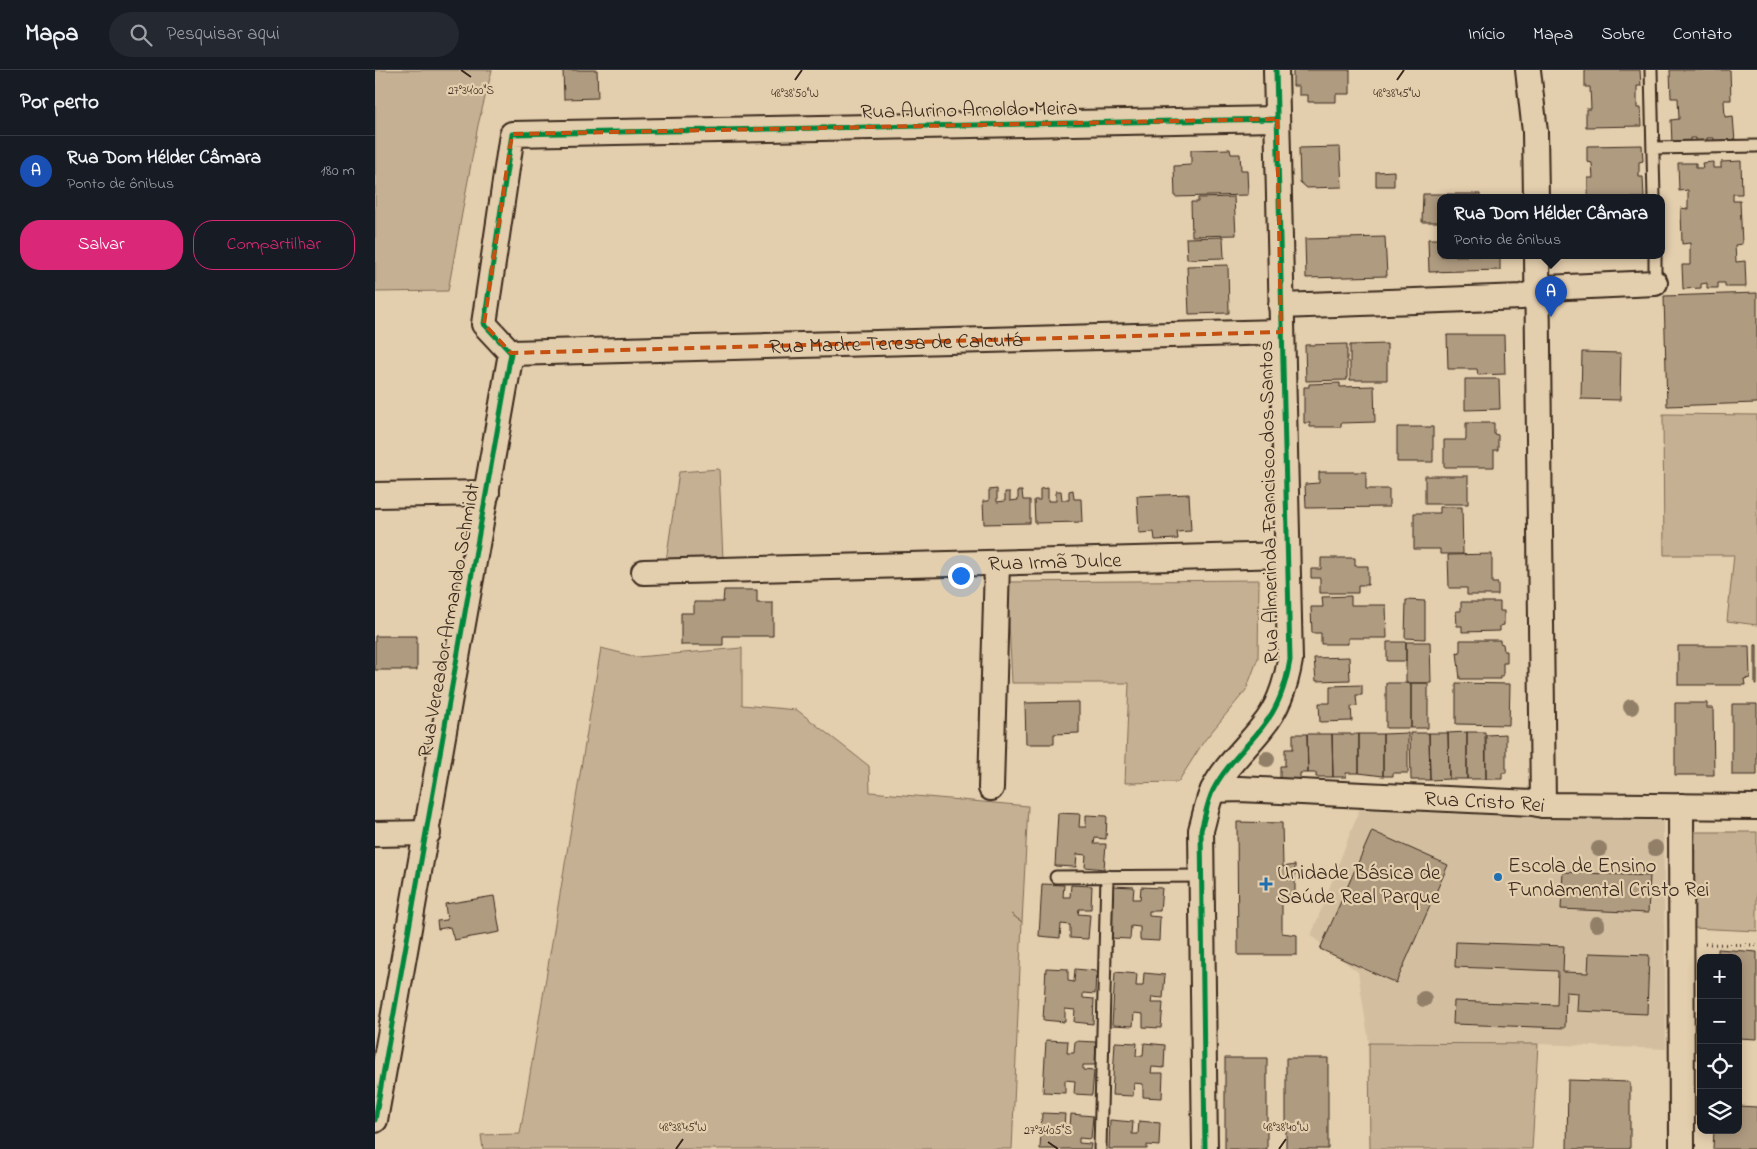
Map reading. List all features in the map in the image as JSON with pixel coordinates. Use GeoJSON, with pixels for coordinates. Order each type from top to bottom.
{"type":"FeatureCollection","features":[{"type":"Feature","properties":{"kind":"street","name":"Rua Almerinda Francisco dos Santos"},"geometry":{"type":"LineString","coordinates":[[1205,1149],[1201,830],[1213,790],[1235,759],[1265,724],[1279,702],[1287,679],[1290,660],[1276,70]]}},
{"type":"Feature","properties":{"kind":"street"},"geometry":{"type":"LineString","coordinates":[[1529,70],[1535,132],[1536,194]]}},
{"type":"Feature","properties":{"kind":"street","name":"Rua Aurino Arnoldo Meira"},"geometry":{"type":"LineString","coordinates":[[511,353],[485,324],[512,134],[1277,119]]}},
{"type":"Feature","properties":{"kind":"street"},"geometry":{"type":"LineString","coordinates":[[1537,259],[1543,806]]}},
{"type":"Feature","properties":{"kind":"street"},"geometry":{"type":"LineString","coordinates":[[1281,306],[1522,298],[1546,288],[1655,283]]}},
{"type":"Feature","properties":{"kind":"street","name":"Rua Madre Teresa de Calcutá"},"geometry":{"type":"LineString","coordinates":[[511,353],[1281,332]]}},
{"type":"Feature","properties":{"kind":"street","name":"Rua Vereador Armando Schmidt"},"geometry":{"type":"LineString","coordinates":[[375,1120],[428,833],[511,353]]}},
{"type":"Feature","properties":{"kind":"street"},"geometry":{"type":"LineString","coordinates":[[375,495],[487,493]]}},
{"type":"Feature","properties":{"kind":"street","name":"Rua Irmã Dulce"},"geometry":{"type":"LineString","coordinates":[[644,572],[1287,555]]}},
{"type":"Feature","properties":{"kind":"street"},"geometry":{"type":"LineString","coordinates":[[991,788],[997,563]]}},
{"type":"Feature","properties":{"kind":"street","name":"Rua Cristo Rei"},"geometry":{"type":"LineString","coordinates":[[1213,790],[1239,789],[1523,802],[1543,806],[1757,807]]}},
{"type":"Feature","properties":{"kind":"street"},"geometry":{"type":"LineString","coordinates":[[1681,806],[1682,1149]]}},
{"type":"Feature","properties":{"kind":"street"},"geometry":{"type":"LineString","coordinates":[[375,834],[428,833]]}},
{"type":"Feature","properties":{"kind":"lane"},"geometry":{"type":"LineString","coordinates":[[1651,70],[1654,194]]}},
{"type":"Feature","properties":{"kind":"lane"},"geometry":{"type":"LineString","coordinates":[[1653,148],[1757,146]]}},
{"type":"Feature","properties":{"kind":"lane"},"geometry":{"type":"LineString","coordinates":[[1655,259],[1655,283]]}},
{"type":"Feature","properties":{"kind":"lane"},"geometry":{"type":"LineString","coordinates":[[1100,1149],[1107,876]]}},
{"type":"Feature","properties":{"kind":"lane"},"geometry":{"type":"LineString","coordinates":[[1056,877],[1201,876]]}},
{"type":"Feature","properties":{"kind":"path"},"geometry":{"type":"LineString","coordinates":[[1682,944],[1757,945]]}},
{"type":"Feature","properties":{"kind":"highlighted area"},"geometry":{"type":"Polygon","coordinates":[[[1277,119],[1281,332],[511,353],[484,324],[512,134],[1277,119]]]}},
{"type":"Feature","properties":{"kind":"shaded area"},"geometry":{"type":"Polygon","coordinates":[[[375,70],[492,70],[478,125],[448,291],[375,292],[375,70]]]}},
{"type":"Feature","properties":{"kind":"shaded area"},"geometry":{"type":"Polygon","coordinates":[[[1663,414],[1757,415],[1757,625],[1727,621],[1734,555],[1664,555],[1663,414]]]}},
{"type":"Feature","properties":{"kind":"shaded area"},"geometry":{"type":"Polygon","coordinates":[[[719,469],[723,560],[666,561],[679,472],[719,469]]]}},
{"type":"Feature","properties":{"kind":"shaded area"},"geometry":{"type":"Polygon","coordinates":[[[1259,580],[1258,658],[1246,690],[1204,741],[1178,782],[1125,783],[1129,683],[1012,683],[1007,582],[1259,580]]]}},
{"type":"Feature","properties":{"kind":"shaded area"},"geometry":{"type":"Polygon","coordinates":[[[601,648],[637,657],[742,648],[742,705],[797,710],[869,766],[870,792],[1028,806],[1012,1149],[483,1149],[481,1135],[520,1134],[601,648]]]}},
{"type":"Feature","properties":{"kind":"shaded area","name":"Escola de Ensino Fundamental Cristo Rei"},"geometry":{"type":"Polygon","coordinates":[[[1361,805],[1663,819],[1666,1049],[1538,1044],[1369,1043],[1358,972],[1311,936],[1361,805]]]}},
{"type":"Feature","properties":{"kind":"shaded area"},"geometry":{"type":"Polygon","coordinates":[[[1695,832],[1757,832],[1757,931],[1693,928],[1695,832]]]}},
{"type":"Feature","properties":{"kind":"shaded area"},"geometry":{"type":"Polygon","coordinates":[[[1369,1043],[1538,1044],[1532,1149],[1370,1149],[1369,1043]]]}},
{"type":"Feature","properties":{"kind":"building"},"geometry":{"type":"Polygon","coordinates":[[[563,70],[597,70],[598,98],[564,99],[563,70]]]}},
{"type":"Feature","properties":{"kind":"building"},"geometry":{"type":"Polygon","coordinates":[[[1293,70],[1350,70],[1350,94],[1336,94],[1336,102],[1308,102],[1308,95],[1299,95],[1299,86],[1293,86],[1293,70]]]}},
{"type":"Feature","properties":{"kind":"building"},"geometry":{"type":"Polygon","coordinates":[[[1585,70],[1640,70],[1641,86],[1637,86],[1637,108],[1641,108],[1642,126],[1586,127],[1586,109],[1591,109],[1590,87],[1585,87],[1585,70]]]}},
{"type":"Feature","properties":{"kind":"building"},"geometry":{"type":"Polygon","coordinates":[[[1670,70],[1730,70],[1731,100],[1724,100],[1725,117],[1733,116],[1735,142],[1714,142],[1714,138],[1707,138],[1707,142],[1696,143],[1696,138],[1690,138],[1690,143],[1672,144],[1671,120],[1679,119],[1678,98],[1671,98],[1670,70]]]}},
{"type":"Feature","properties":{"kind":"building"},"geometry":{"type":"Polygon","coordinates":[[[1642,145],[1643,161],[1639,162],[1639,177],[1643,177],[1644,194],[1588,194],[1588,178],[1593,178],[1592,163],[1587,162],[1587,146],[1642,145]]]}},
{"type":"Feature","properties":{"kind":"building"},"geometry":{"type":"Polygon","coordinates":[[[1340,147],[1342,187],[1307,188],[1300,182],[1299,148],[1340,147]]]}},
{"type":"Feature","properties":{"kind":"building"},"geometry":{"type":"Polygon","coordinates":[[[1230,149],[1231,154],[1240,154],[1241,170],[1247,170],[1248,195],[1175,197],[1174,166],[1191,165],[1191,150],[1230,149]]]}},
{"type":"Feature","properties":{"kind":"building"},"geometry":{"type":"Polygon","coordinates":[[[1741,161],[1742,194],[1733,194],[1733,201],[1740,201],[1742,244],[1735,245],[1736,262],[1745,261],[1746,287],[1725,287],[1725,283],[1718,283],[1718,288],[1707,288],[1707,283],[1701,284],[1701,288],[1683,289],[1682,265],[1690,265],[1690,243],[1682,244],[1681,208],[1688,209],[1688,190],[1679,191],[1678,163],[1696,163],[1696,168],[1703,168],[1702,163],[1713,162],[1713,168],[1721,168],[1721,162],[1741,161]]]}},
{"type":"Feature","properties":{"kind":"building"},"geometry":{"type":"Polygon","coordinates":[[[1394,171],[1394,186],[1376,186],[1376,172],[1394,171]]]}},
{"type":"Feature","properties":{"kind":"building"},"geometry":{"type":"Polygon","coordinates":[[[1423,194],[1437,194],[1437,222],[1422,222],[1423,194]]]}},
{"type":"Feature","properties":{"kind":"building"},"geometry":{"type":"Polygon","coordinates":[[[1234,197],[1236,235],[1192,236],[1191,202],[1198,202],[1198,198],[1234,197]]]}},
{"type":"Feature","properties":{"kind":"building"},"geometry":{"type":"Polygon","coordinates":[[[1223,237],[1224,258],[1187,259],[1186,238],[1223,237]]]}},
{"type":"Feature","properties":{"kind":"building"},"geometry":{"type":"Polygon","coordinates":[[[1385,237],[1387,276],[1306,278],[1305,239],[1385,237]]]}},
{"type":"Feature","properties":{"kind":"building"},"geometry":{"type":"Polygon","coordinates":[[[1428,239],[1437,239],[1437,259],[1500,259],[1500,270],[1429,272],[1428,239]]]}},
{"type":"Feature","properties":{"kind":"building"},"geometry":{"type":"Polygon","coordinates":[[[1228,265],[1229,313],[1189,314],[1187,266],[1228,265]]]}},
{"type":"Feature","properties":{"kind":"building"},"geometry":{"type":"Polygon","coordinates":[[[1757,293],[1757,403],[1667,406],[1664,296],[1757,293]]]}},
{"type":"Feature","properties":{"kind":"building"},"geometry":{"type":"Polygon","coordinates":[[[1447,335],[1504,335],[1505,374],[1478,375],[1477,369],[1448,369],[1447,335]]]}},
{"type":"Feature","properties":{"kind":"building"},"geometry":{"type":"Polygon","coordinates":[[[1347,344],[1347,380],[1306,381],[1305,345],[1347,344]]]}},
{"type":"Feature","properties":{"kind":"building"},"geometry":{"type":"Polygon","coordinates":[[[1387,344],[1387,380],[1350,380],[1350,345],[1387,344]]]}},
{"type":"Feature","properties":{"kind":"building"},"geometry":{"type":"Polygon","coordinates":[[[1582,352],[1621,353],[1620,400],[1581,399],[1582,352]]]}},
{"type":"Feature","properties":{"kind":"building"},"geometry":{"type":"Polygon","coordinates":[[[1465,379],[1499,379],[1500,409],[1465,410],[1465,379]]]}},
{"type":"Feature","properties":{"kind":"building"},"geometry":{"type":"Polygon","coordinates":[[[1340,383],[1340,387],[1374,386],[1375,422],[1341,423],[1341,427],[1310,427],[1310,423],[1304,423],[1304,387],[1309,387],[1309,384],[1340,383]]]}},
{"type":"Feature","properties":{"kind":"building"},"geometry":{"type":"Polygon","coordinates":[[[1466,423],[1494,423],[1494,434],[1498,435],[1498,450],[1494,450],[1494,467],[1444,467],[1444,440],[1466,440],[1466,423]]]}},
{"type":"Feature","properties":{"kind":"building"},"geometry":{"type":"Polygon","coordinates":[[[1397,427],[1433,427],[1433,462],[1397,462],[1397,427]]]}},
{"type":"Feature","properties":{"kind":"building"},"geometry":{"type":"Polygon","coordinates":[[[1319,472],[1366,472],[1366,489],[1389,489],[1389,507],[1306,508],[1305,484],[1319,483],[1319,472]]]}},
{"type":"Feature","properties":{"kind":"building"},"geometry":{"type":"Polygon","coordinates":[[[1425,476],[1468,476],[1468,504],[1425,504],[1425,476]]]}},
{"type":"Feature","properties":{"kind":"building"},"geometry":{"type":"Polygon","coordinates":[[[1048,488],[1048,501],[1056,501],[1056,491],[1061,491],[1062,500],[1069,500],[1069,491],[1073,490],[1074,499],[1081,499],[1082,522],[1035,523],[1034,500],[1040,500],[1040,489],[1048,488]]]}},
{"type":"Feature","properties":{"kind":"building"},"geometry":{"type":"Polygon","coordinates":[[[997,489],[997,502],[1005,501],[1005,492],[1010,492],[1010,501],[1018,500],[1018,491],[1022,491],[1023,500],[1030,500],[1030,523],[984,524],[983,501],[989,501],[989,490],[997,489]]]}},
{"type":"Feature","properties":{"kind":"building"},"geometry":{"type":"Polygon","coordinates":[[[1189,494],[1191,531],[1177,532],[1178,539],[1155,540],[1154,532],[1139,533],[1137,496],[1189,494]]]}},
{"type":"Feature","properties":{"kind":"building"},"geometry":{"type":"Polygon","coordinates":[[[1440,507],[1462,507],[1463,554],[1440,554],[1440,549],[1414,549],[1414,513],[1440,513],[1440,507]]]}},
{"type":"Feature","properties":{"kind":"building"},"geometry":{"type":"Polygon","coordinates":[[[1492,554],[1492,583],[1498,583],[1498,595],[1467,595],[1467,588],[1449,588],[1448,555],[1492,554]]]}},
{"type":"Feature","properties":{"kind":"building"},"geometry":{"type":"Polygon","coordinates":[[[1321,558],[1355,558],[1355,566],[1368,566],[1368,585],[1358,585],[1358,593],[1320,593],[1320,578],[1311,578],[1311,569],[1321,569],[1321,558]]]}},
{"type":"Feature","properties":{"kind":"building"},"geometry":{"type":"Polygon","coordinates":[[[724,590],[757,590],[757,603],[773,603],[773,636],[723,636],[723,645],[681,645],[681,613],[694,613],[694,602],[723,602],[724,590]]]}},
{"type":"Feature","properties":{"kind":"building"},"geometry":{"type":"Polygon","coordinates":[[[1351,596],[1351,605],[1386,605],[1387,638],[1348,638],[1348,644],[1321,644],[1321,633],[1312,633],[1311,607],[1323,607],[1322,597],[1351,596]]]}},
{"type":"Feature","properties":{"kind":"building"},"geometry":{"type":"Polygon","coordinates":[[[1406,600],[1425,601],[1425,639],[1405,638],[1406,600]]]}},
{"type":"Feature","properties":{"kind":"building"},"geometry":{"type":"Polygon","coordinates":[[[1461,602],[1500,602],[1500,611],[1504,611],[1504,625],[1500,626],[1500,631],[1462,632],[1462,626],[1457,626],[1456,611],[1461,611],[1461,602]]]}},
{"type":"Feature","properties":{"kind":"building"},"geometry":{"type":"Polygon","coordinates":[[[375,636],[417,636],[417,670],[375,670],[375,636]]]}},
{"type":"Feature","properties":{"kind":"building"},"geometry":{"type":"Polygon","coordinates":[[[1460,640],[1500,640],[1504,651],[1507,651],[1507,663],[1503,663],[1503,676],[1500,676],[1500,679],[1460,679],[1457,652],[1460,653],[1460,640]]]}},
{"type":"Feature","properties":{"kind":"building"},"geometry":{"type":"Polygon","coordinates":[[[1387,642],[1406,642],[1406,661],[1387,661],[1387,642]]]}},
{"type":"Feature","properties":{"kind":"building"},"geometry":{"type":"Polygon","coordinates":[[[1406,642],[1430,642],[1431,683],[1406,683],[1406,642]]]}},
{"type":"Feature","properties":{"kind":"building"},"geometry":{"type":"Polygon","coordinates":[[[1755,645],[1757,645],[1757,684],[1755,684],[1755,645]]]}},
{"type":"Feature","properties":{"kind":"building"},"geometry":{"type":"Polygon","coordinates":[[[1678,646],[1749,646],[1750,678],[1744,679],[1745,685],[1678,685],[1678,646]]]}},
{"type":"Feature","properties":{"kind":"building"},"geometry":{"type":"Polygon","coordinates":[[[1349,657],[1350,680],[1316,681],[1314,658],[1349,657]]]}},
{"type":"Feature","properties":{"kind":"building"},"geometry":{"type":"Polygon","coordinates":[[[1386,683],[1411,683],[1411,728],[1386,728],[1386,683]]]}},
{"type":"Feature","properties":{"kind":"building"},"geometry":{"type":"Polygon","coordinates":[[[1411,683],[1428,683],[1428,728],[1411,728],[1411,683]]]}},
{"type":"Feature","properties":{"kind":"building"},"geometry":{"type":"Polygon","coordinates":[[[1456,683],[1510,684],[1509,725],[1456,724],[1456,683]]]}},
{"type":"Feature","properties":{"kind":"building"},"geometry":{"type":"Polygon","coordinates":[[[1362,685],[1362,695],[1356,695],[1357,706],[1351,707],[1352,721],[1320,722],[1319,703],[1330,703],[1330,686],[1362,685]]]}},
{"type":"Feature","properties":{"kind":"building"},"geometry":{"type":"Polygon","coordinates":[[[1079,702],[1079,733],[1054,734],[1054,744],[1026,744],[1025,703],[1079,702]]]}},
{"type":"Feature","properties":{"kind":"building"},"geometry":{"type":"Polygon","coordinates":[[[1675,703],[1707,703],[1707,708],[1713,708],[1714,775],[1675,775],[1675,703]]]}},
{"type":"Feature","properties":{"kind":"building"},"geometry":{"type":"Polygon","coordinates":[[[1732,704],[1757,704],[1757,775],[1732,775],[1732,704]]]}},
{"type":"Feature","properties":{"kind":"building"},"geometry":{"type":"Polygon","coordinates":[[[1467,732],[1467,779],[1449,779],[1448,733],[1467,732]]]}},
{"type":"Feature","properties":{"kind":"building"},"geometry":{"type":"Polygon","coordinates":[[[1467,732],[1485,732],[1486,779],[1467,779],[1467,732]]]}},
{"type":"Feature","properties":{"kind":"building"},"geometry":{"type":"Polygon","coordinates":[[[1408,733],[1408,773],[1393,773],[1393,776],[1383,776],[1383,734],[1408,733]]]}},
{"type":"Feature","properties":{"kind":"building"},"geometry":{"type":"Polygon","coordinates":[[[1410,733],[1429,733],[1430,780],[1411,780],[1410,733]]]}},
{"type":"Feature","properties":{"kind":"building"},"geometry":{"type":"Polygon","coordinates":[[[1429,733],[1448,733],[1449,779],[1430,780],[1429,733]]]}},
{"type":"Feature","properties":{"kind":"building"},"geometry":{"type":"Polygon","coordinates":[[[1293,734],[1307,734],[1308,773],[1300,773],[1300,782],[1280,782],[1280,766],[1285,766],[1285,749],[1293,749],[1293,734]]]}},
{"type":"Feature","properties":{"kind":"building"},"geometry":{"type":"Polygon","coordinates":[[[1307,734],[1332,734],[1333,777],[1316,777],[1316,773],[1308,773],[1307,734]]]}},
{"type":"Feature","properties":{"kind":"building"},"geometry":{"type":"Polygon","coordinates":[[[1332,734],[1359,734],[1359,773],[1346,773],[1346,777],[1333,777],[1332,734]]]}},
{"type":"Feature","properties":{"kind":"building"},"geometry":{"type":"Polygon","coordinates":[[[1359,734],[1383,734],[1383,776],[1359,773],[1359,734]]]}},
{"type":"Feature","properties":{"kind":"building"},"geometry":{"type":"Polygon","coordinates":[[[1506,734],[1506,773],[1502,773],[1502,779],[1486,779],[1486,735],[1506,734]]]}},
{"type":"Feature","properties":{"kind":"building"},"geometry":{"type":"Polygon","coordinates":[[[1058,813],[1080,814],[1079,827],[1086,827],[1086,815],[1107,816],[1106,839],[1095,838],[1094,844],[1106,844],[1104,869],[1085,867],[1086,855],[1077,854],[1076,867],[1055,866],[1058,813]]]}},
{"type":"Feature","properties":{"kind":"building","name":"Unidade Básica de Saúde Real Parque"},"geometry":{"type":"Polygon","coordinates":[[[1237,822],[1282,823],[1283,867],[1295,865],[1295,900],[1282,904],[1282,933],[1297,935],[1297,955],[1238,955],[1237,822]]]}},
{"type":"Feature","properties":{"kind":"building"},"geometry":{"type":"Polygon","coordinates":[[[1372,831],[1448,865],[1396,983],[1320,949],[1372,831]]]}},
{"type":"Feature","properties":{"kind":"building"},"geometry":{"type":"Polygon","coordinates":[[[1563,872],[1650,876],[1648,913],[1561,909],[1563,872]]]}},
{"type":"Feature","properties":{"kind":"building"},"geometry":{"type":"Polygon","coordinates":[[[1042,884],[1064,885],[1063,897],[1070,897],[1071,885],[1092,886],[1091,909],[1079,909],[1078,914],[1090,915],[1088,939],[1070,938],[1070,925],[1061,924],[1060,938],[1039,936],[1042,884]]]}},
{"type":"Feature","properties":{"kind":"building"},"geometry":{"type":"Polygon","coordinates":[[[1112,886],[1134,887],[1133,899],[1140,899],[1141,887],[1162,888],[1160,911],[1149,911],[1149,916],[1160,917],[1159,941],[1140,940],[1140,927],[1131,926],[1130,939],[1109,938],[1112,886]]]}},
{"type":"Feature","properties":{"kind":"building"},"geometry":{"type":"Polygon","coordinates":[[[494,896],[500,932],[454,940],[450,927],[438,929],[437,921],[447,920],[445,904],[494,896]]]}},
{"type":"Feature","properties":{"kind":"building"},"geometry":{"type":"Polygon","coordinates":[[[1456,942],[1564,946],[1563,972],[1588,973],[1589,953],[1649,955],[1647,1014],[1577,1011],[1578,993],[1566,992],[1565,1028],[1453,1024],[1454,1001],[1557,1005],[1558,971],[1455,967],[1456,942]]]}},
{"type":"Feature","properties":{"kind":"building"},"geometry":{"type":"Polygon","coordinates":[[[1718,949],[1757,952],[1757,1039],[1742,1038],[1742,954],[1718,954],[1718,949]]]}},
{"type":"Feature","properties":{"kind":"building"},"geometry":{"type":"Polygon","coordinates":[[[1046,968],[1068,969],[1068,981],[1074,982],[1075,969],[1096,971],[1095,994],[1083,993],[1083,998],[1094,999],[1093,1024],[1074,1022],[1075,1010],[1065,1009],[1065,1022],[1043,1020],[1046,968]]]}},
{"type":"Feature","properties":{"kind":"building"},"geometry":{"type":"Polygon","coordinates":[[[1115,972],[1137,974],[1136,986],[1143,986],[1144,973],[1165,975],[1163,998],[1152,997],[1151,1003],[1163,1003],[1161,1028],[1143,1027],[1143,1014],[1134,1013],[1133,1026],[1112,1025],[1115,972]]]}},
{"type":"Feature","properties":{"kind":"building"},"geometry":{"type":"Polygon","coordinates":[[[1046,1040],[1068,1041],[1067,1053],[1074,1053],[1075,1041],[1096,1042],[1095,1065],[1083,1065],[1083,1070],[1094,1071],[1092,1095],[1074,1094],[1075,1081],[1065,1080],[1065,1093],[1043,1092],[1046,1040]]]}},
{"type":"Feature","properties":{"kind":"building"},"geometry":{"type":"Polygon","coordinates":[[[1115,1042],[1137,1043],[1136,1056],[1143,1056],[1144,1043],[1165,1045],[1164,1068],[1152,1067],[1151,1073],[1163,1073],[1162,1098],[1143,1097],[1143,1084],[1134,1083],[1133,1096],[1112,1095],[1115,1042]]]}},
{"type":"Feature","properties":{"kind":"building"},"geometry":{"type":"Polygon","coordinates":[[[1225,1058],[1267,1058],[1267,1149],[1225,1149],[1225,1058]]]}},
{"type":"Feature","properties":{"kind":"building"},"geometry":{"type":"Polygon","coordinates":[[[1286,1058],[1328,1058],[1328,1149],[1286,1149],[1286,1058]]]}},
{"type":"Feature","properties":{"kind":"building"},"geometry":{"type":"Polygon","coordinates":[[[1568,1080],[1630,1082],[1630,1149],[1567,1149],[1568,1080]]]}},
{"type":"Feature","properties":{"kind":"building"},"geometry":{"type":"Polygon","coordinates":[[[1742,1106],[1757,1107],[1757,1149],[1713,1149],[1714,1134],[1742,1134],[1742,1106]]]}},
{"type":"Feature","properties":{"kind":"building"},"geometry":{"type":"Polygon","coordinates":[[[1042,1113],[1065,1114],[1064,1126],[1070,1127],[1071,1114],[1093,1116],[1091,1139],[1079,1138],[1079,1143],[1091,1144],[1090,1149],[1040,1149],[1042,1113]]]}},
{"type":"Feature","properties":{"kind":"building"},"geometry":{"type":"Polygon","coordinates":[[[1110,1120],[1133,1122],[1132,1134],[1138,1134],[1139,1121],[1160,1123],[1159,1146],[1147,1145],[1147,1149],[1109,1149],[1110,1120]]]}},
{"type":"Feature","properties":{"kind":"cycle path"},"geometry":{"type":"LineString","coordinates":[[1205,1149],[1201,830],[1209,799],[1218,781],[1269,719],[1278,703],[1290,660],[1276,70]]}},
{"type":"Feature","properties":{"kind":"cycle path"},"geometry":{"type":"LineString","coordinates":[[375,1120],[511,353],[484,324],[512,134],[1277,119]]}},
{"type":"Feature","properties":{"kind":"place","name":"Rua Dom Hélder Câmara"},"geometry":{"type":"Point","coordinates":[1551,317]}},
{"type":"Feature","properties":{"kind":"place","name":"Escola de Ensino Fundamental Cristo Rei"},"geometry":{"type":"Point","coordinates":[1498,877]}},
{"type":"Feature","properties":{"kind":"place","name":"Unidade Básica de Saúde Real Parque"},"geometry":{"type":"Point","coordinates":[1266,884]}}]}
